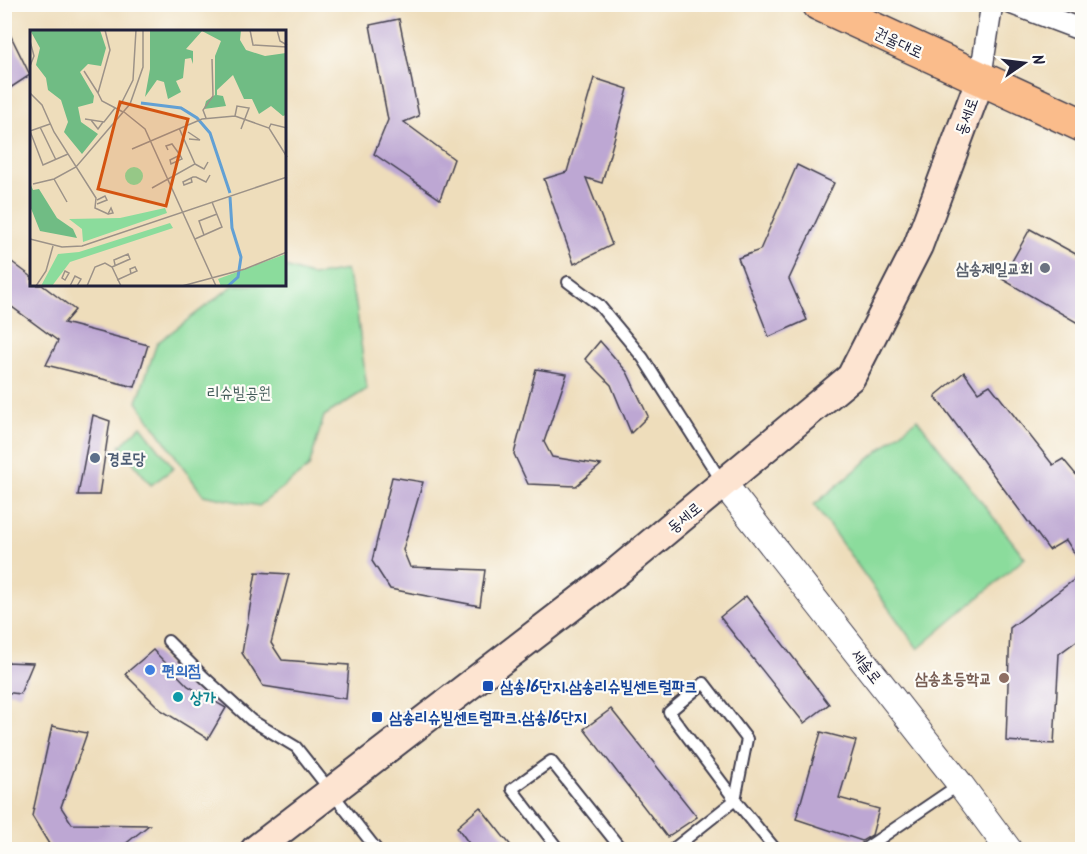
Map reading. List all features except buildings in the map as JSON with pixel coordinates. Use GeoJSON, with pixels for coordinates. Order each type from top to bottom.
{"type":"FeatureCollection","features":[{"type":"Feature","properties":{"kind":"main road","name":"권율대로"},"geometry":{"type":"LineString","coordinates":[[819,4],[1083,126]]}},
{"type":"Feature","properties":{"kind":"main road","name":"동세로"},"geometry":{"type":"LineString","coordinates":[[255,849],[614,574],[852,377],[918,246],[980,80]]}},
{"type":"Feature","properties":{"kind":"street"},"geometry":{"type":"LineString","coordinates":[[980,80],[992,4]]}},
{"type":"Feature","properties":{"kind":"street"},"geometry":{"type":"LineString","coordinates":[[1013,4],[1083,30]]}},
{"type":"Feature","properties":{"kind":"street","name":"세솔로"},"geometry":{"type":"LineString","coordinates":[[724,484],[1009,849]]}},
{"type":"Feature","properties":{"kind":"lane"},"geometry":{"type":"LineString","coordinates":[[568,282],[599,306],[643,358],[724,484]]}},
{"type":"Feature","properties":{"kind":"lane"},"geometry":{"type":"LineString","coordinates":[[168,641],[251,720],[296,747],[377,849]]}},
{"type":"Feature","properties":{"kind":"lane"},"geometry":{"type":"LineString","coordinates":[[672,849],[735,800],[747,739],[704,683],[669,712],[735,800],[776,849]]}},
{"type":"Feature","properties":{"kind":"lane"},"geometry":{"type":"LineString","coordinates":[[560,849],[512,789],[551,761],[622,849]]}},
{"type":"Feature","properties":{"kind":"lane"},"geometry":{"type":"LineString","coordinates":[[863,849],[960,784]]}},
{"type":"Feature","properties":{"kind":"green space","name":"리슈빌공원"},"geometry":{"type":"Polygon","coordinates":[[[286,267],[313,276],[346,270],[356,305],[367,389],[324,416],[309,467],[259,506],[203,495],[137,402],[157,343],[233,286],[286,286],[286,267]]]}},
{"type":"Feature","properties":{"kind":"green space"},"geometry":{"type":"Polygon","coordinates":[[[917,419],[1025,558],[918,649],[814,505],[917,419]]]}},
{"type":"Feature","properties":{"kind":"green space"},"geometry":{"type":"Polygon","coordinates":[[[141,426],[174,468],[151,485],[120,446],[141,426]]]}},
{"type":"Feature","properties":{"kind":"place","name":"삼송제일교회"},"geometry":{"type":"Point","coordinates":[1045,268]}},
{"type":"Feature","properties":{"kind":"place","name":"경로당"},"geometry":{"type":"Point","coordinates":[95,458]}},
{"type":"Feature","properties":{"kind":"place","name":"편의점"},"geometry":{"type":"Point","coordinates":[150,670]}},
{"type":"Feature","properties":{"kind":"place","name":"삼송초등학교"},"geometry":{"type":"Point","coordinates":[1004,678]}},
{"type":"Feature","properties":{"kind":"place","name":"삼송16단지.삼송리슈빌센트럴파크"},"geometry":{"type":"Point","coordinates":[488,686]}},
{"type":"Feature","properties":{"kind":"place","name":"상가"},"geometry":{"type":"Point","coordinates":[178,697]}},
{"type":"Feature","properties":{"kind":"place","name":"삼송리슈빌센트럴파크.삼송16단지"},"geometry":{"type":"Point","coordinates":[377,717]}}]}
